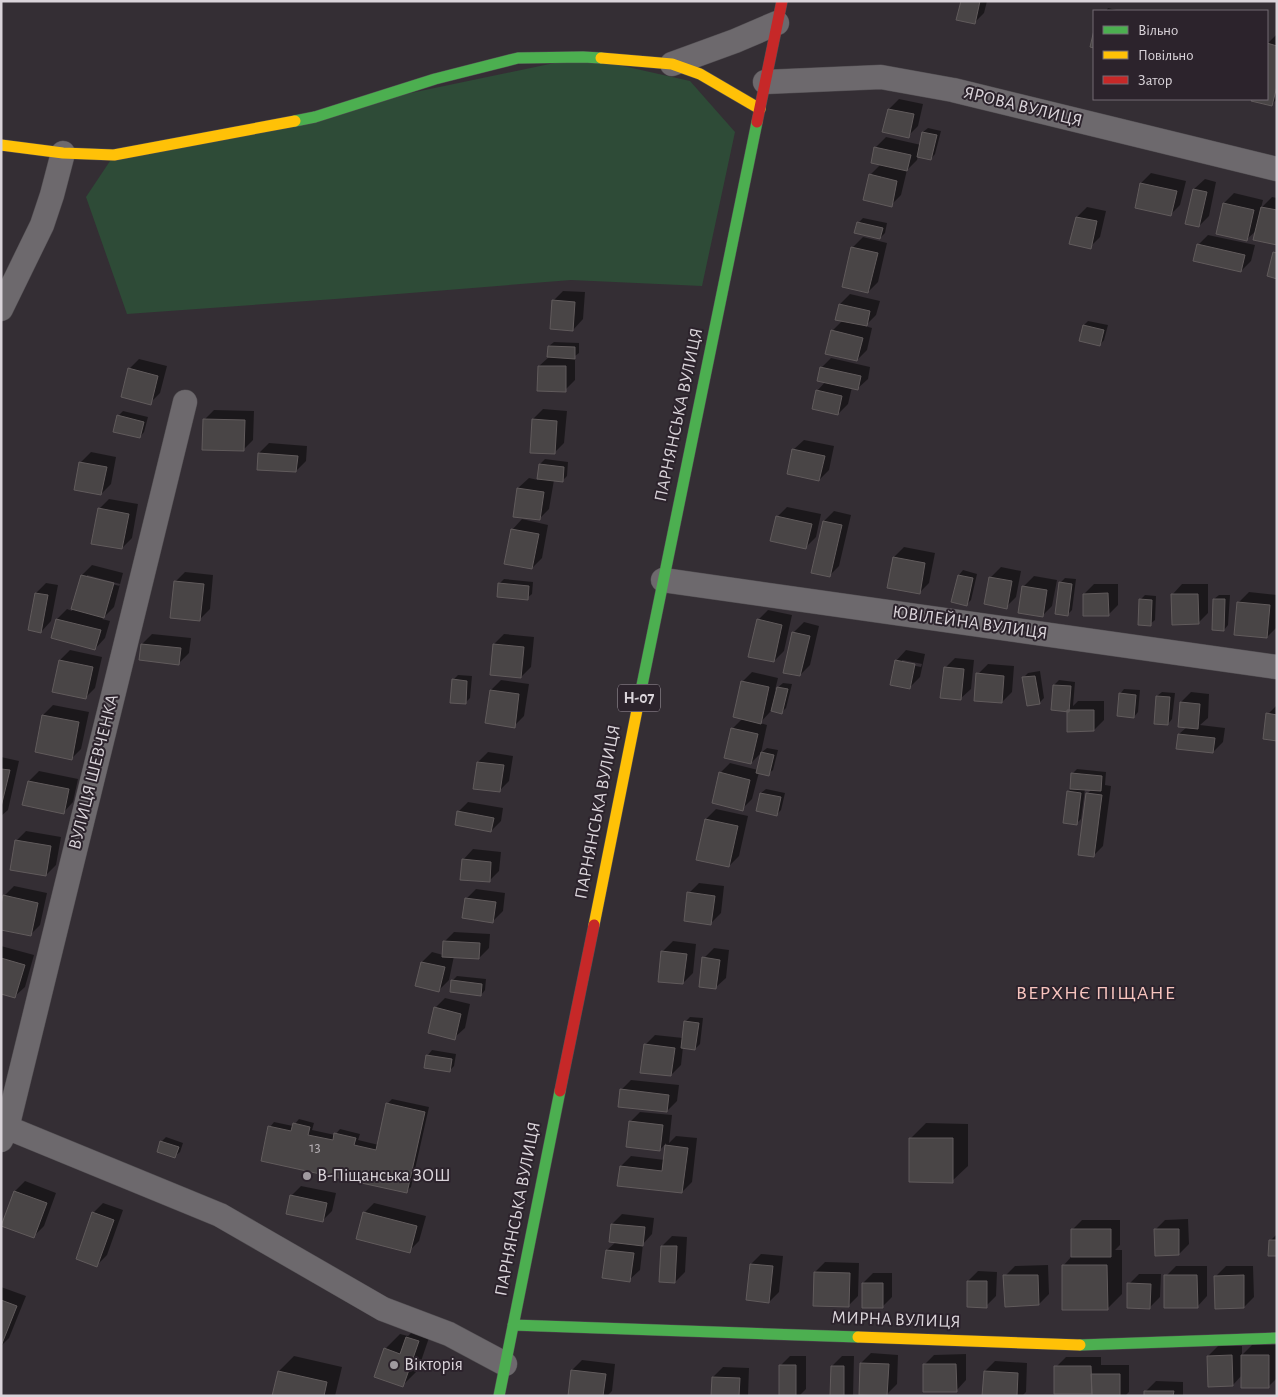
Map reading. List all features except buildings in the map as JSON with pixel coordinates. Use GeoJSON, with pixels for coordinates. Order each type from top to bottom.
{"type":"FeatureCollection","features":[{"type":"Feature","properties":{"kind":"street"},"geometry":{"type":"LineString","coordinates":[[672,64],[735,42],[779,12]]}},
{"type":"Feature","properties":{"kind":"street","name":"ПАРНЯНСЬКА ВУЛИЦЯ"},"geometry":{"type":"LineString","coordinates":[[499,1396],[779,12]]}},
{"type":"Feature","properties":{"kind":"street"},"geometry":{"type":"LineString","coordinates":[[1,144],[63,153],[114,155],[309,118],[435,79],[518,58],[583,57],[672,64],[700,74],[760,109]]}},
{"type":"Feature","properties":{"kind":"street","name":"ЯРОВА ВУЛИЦЯ"},"geometry":{"type":"LineString","coordinates":[[765,82],[881,77],[962,92],[1277,169]]}},
{"type":"Feature","properties":{"kind":"street"},"geometry":{"type":"LineString","coordinates":[[1,309],[42,225],[63,153]]}},
{"type":"Feature","properties":{"kind":"street","name":"ВУЛИЦЯ ШЕВЧЕНКА"},"geometry":{"type":"LineString","coordinates":[[3,1131],[185,402]]}},
{"type":"Feature","properties":{"kind":"street","name":"ЮВІЛЕЙНА ВУЛИЦЯ"},"geometry":{"type":"LineString","coordinates":[[663,580],[1277,667]]}},
{"type":"Feature","properties":{"kind":"street"},"geometry":{"type":"LineString","coordinates":[[3,1131],[220,1214],[383,1309],[449,1334],[505,1364]]}},
{"type":"Feature","properties":{"kind":"street","name":"МИРНА ВУЛИЦЯ"},"geometry":{"type":"LineString","coordinates":[[513,1325],[1091,1345],[1277,1338]]}},
{"type":"Feature","properties":{"kind":"green space"},"geometry":{"type":"Polygon","coordinates":[[[583,57],[690,81],[735,132],[702,286],[571,280],[127,314],[86,197],[114,155],[583,57]]]}},
{"type":"Feature","properties":{"kind":"traffic: fast"},"geometry":{"type":"LineString","coordinates":[[295,121],[315,117],[435,79],[518,58],[601,58]]}},
{"type":"Feature","properties":{"kind":"traffic: fast"},"geometry":{"type":"LineString","coordinates":[[640,695],[757,122]]}},
{"type":"Feature","properties":{"kind":"traffic: fast"},"geometry":{"type":"LineString","coordinates":[[499,1396],[560,1091]]}},
{"type":"Feature","properties":{"kind":"traffic: fast"},"geometry":{"type":"LineString","coordinates":[[513,1325],[858,1337]]}},
{"type":"Feature","properties":{"kind":"traffic: fast"},"geometry":{"type":"LineString","coordinates":[[1080,1345],[1277,1338]]}},
{"type":"Feature","properties":{"kind":"traffic: slow"},"geometry":{"type":"LineString","coordinates":[[601,58],[672,64],[700,74],[760,109]]}},
{"type":"Feature","properties":{"kind":"traffic: slow"},"geometry":{"type":"LineString","coordinates":[[1,145],[63,153],[114,155],[295,121]]}},
{"type":"Feature","properties":{"kind":"traffic: slow"},"geometry":{"type":"LineString","coordinates":[[594,925],[640,695]]}},
{"type":"Feature","properties":{"kind":"traffic: slow"},"geometry":{"type":"LineString","coordinates":[[858,1337],[1080,1345]]}},
{"type":"Feature","properties":{"kind":"traffic: jam"},"geometry":{"type":"LineString","coordinates":[[757,122],[782,1]]}},
{"type":"Feature","properties":{"kind":"traffic: jam"},"geometry":{"type":"LineString","coordinates":[[560,1091],[594,925]]}},
{"type":"Feature","properties":{"kind":"place","name":"В-Піщанська ЗОШ"},"geometry":{"type":"Point","coordinates":[307,1176]}},
{"type":"Feature","properties":{"kind":"place","name":"Вікторія"},"geometry":{"type":"Point","coordinates":[394,1365]}},
{"type":"Feature","properties":{"kind":"district","name":"ВЕРХНЄ ПІЩАНЕ"},"geometry":{"type":"Point","coordinates":[1096,993]}}]}
